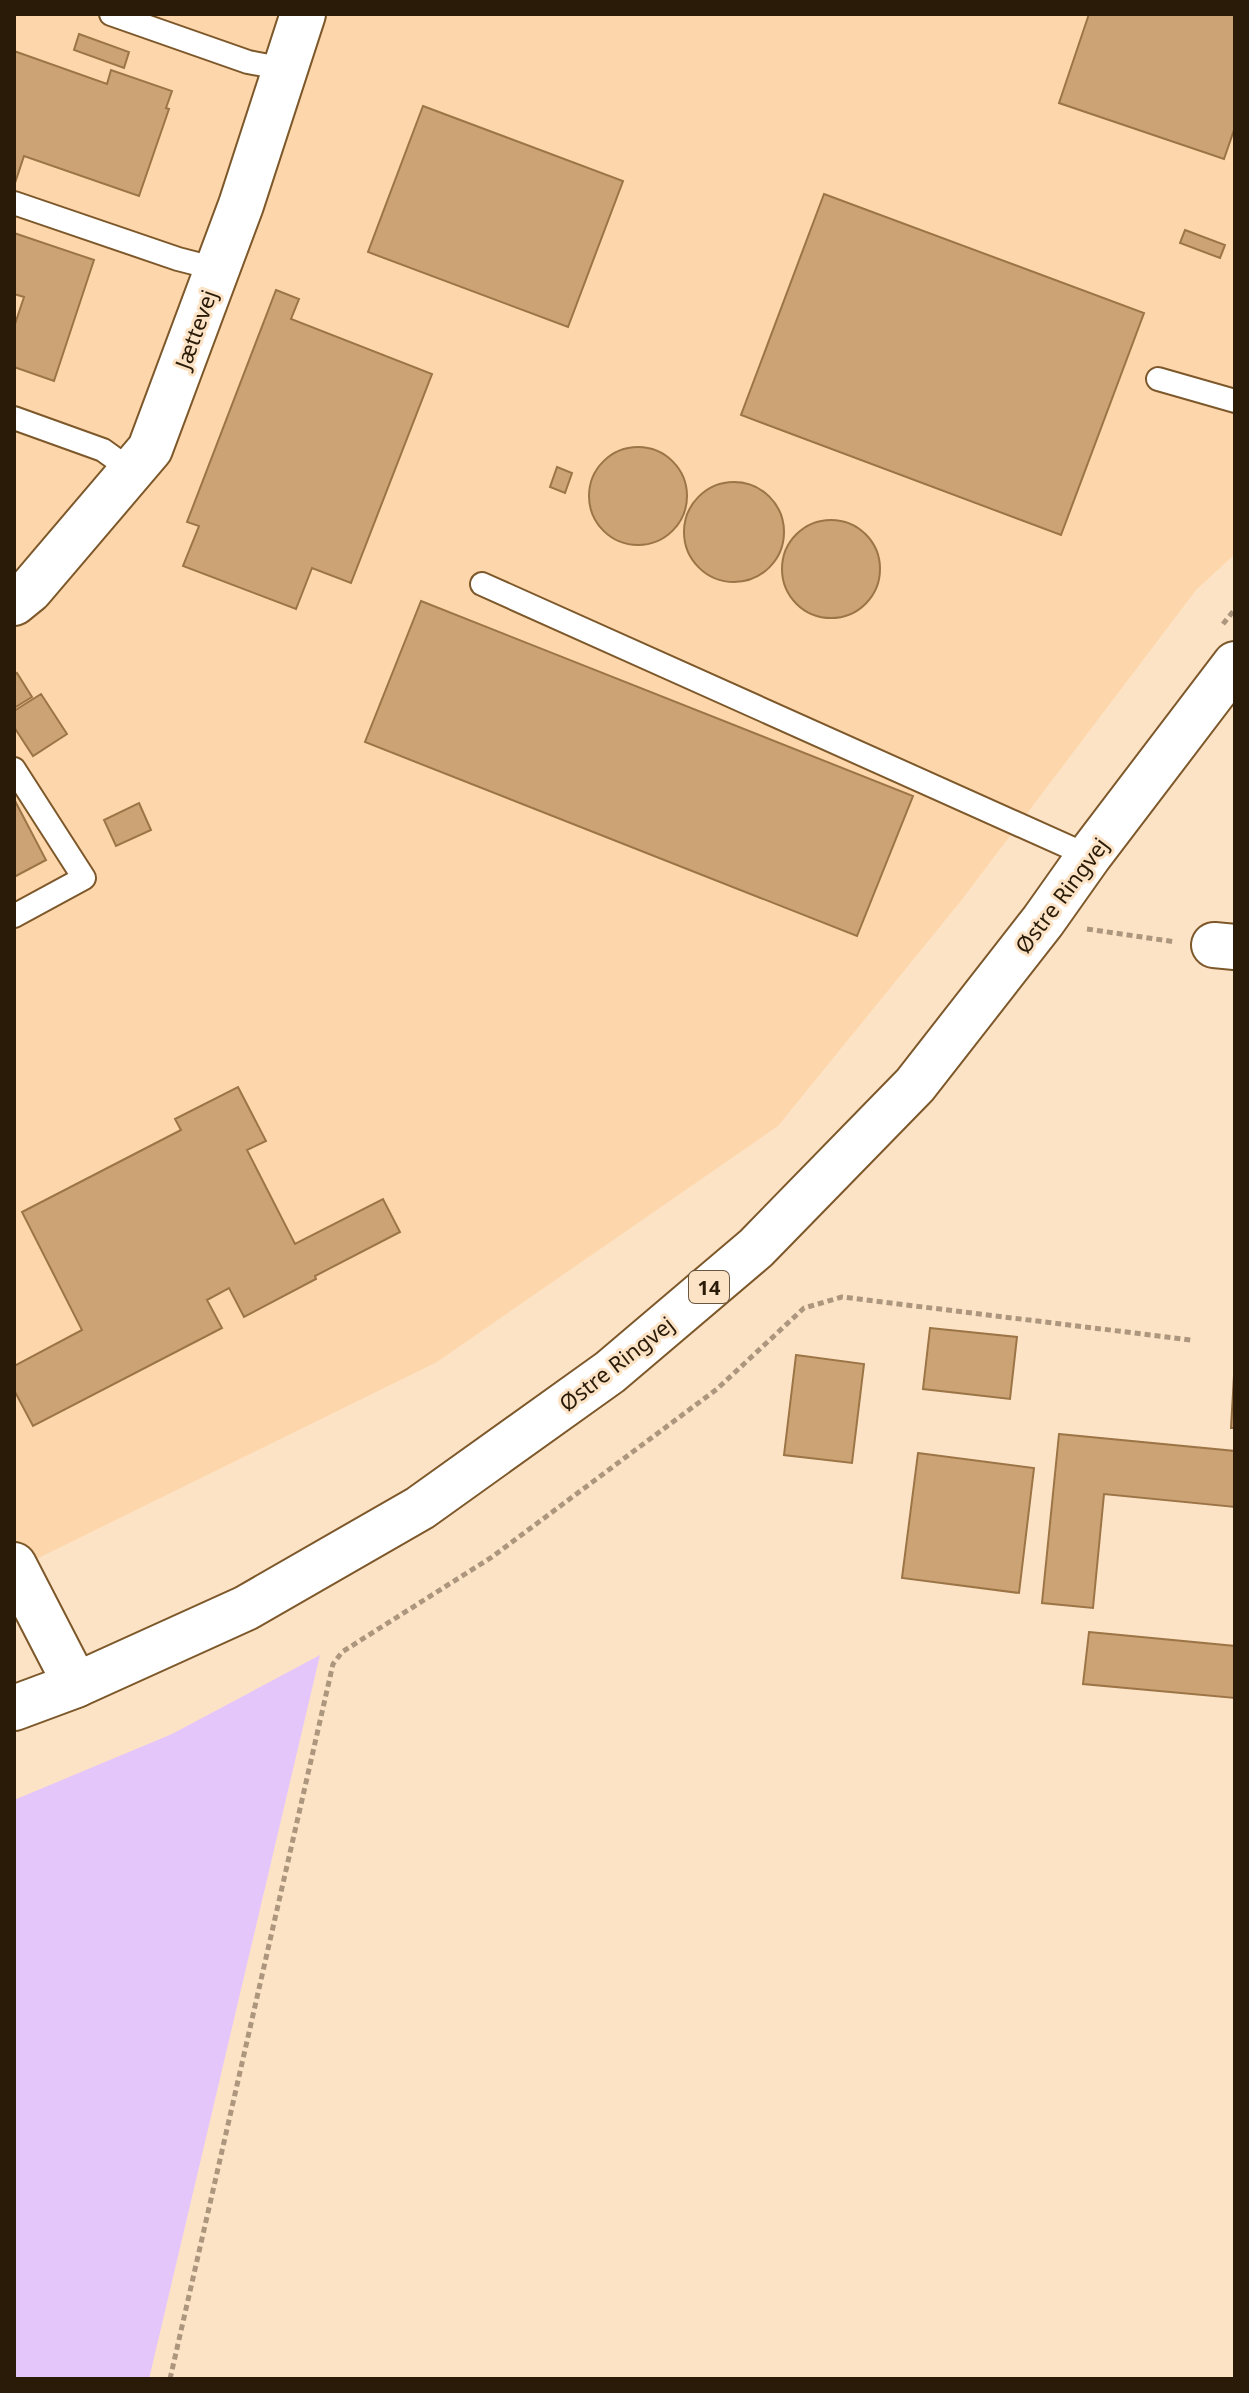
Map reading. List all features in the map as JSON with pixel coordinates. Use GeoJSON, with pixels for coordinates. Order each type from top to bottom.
{"type":"FeatureCollection","features":[{"type":"Feature","properties":{"kind":"main road","name":"Jættevej"},"geometry":{"type":"LineString","coordinates":[[14,603],[30,590],[150,449],[241,205],[303,14]]}},
{"type":"Feature","properties":{"kind":"main road","name":"Østre Ringvej"},"geometry":{"type":"LineString","coordinates":[[14,1708],[76,1685],[246,1608],[420,1508],[610,1372],[756,1248],[915,1085],[1043,921],[1225,649]]}},
{"type":"Feature","properties":{"kind":"main road"},"geometry":{"type":"LineString","coordinates":[[14,1565],[76,1685]]}},
{"type":"Feature","properties":{"kind":"lane"},"geometry":{"type":"LineString","coordinates":[[111,14],[248,62],[285,69]]}},
{"type":"Feature","properties":{"kind":"lane"},"geometry":{"type":"LineString","coordinates":[[14,203],[178,259],[217,269]]}},
{"type":"Feature","properties":{"kind":"lane"},"geometry":{"type":"LineString","coordinates":[[1158,379],[1235,401]]}},
{"type":"Feature","properties":{"kind":"lane"},"geometry":{"type":"LineString","coordinates":[[14,418],[103,450],[132,471]]}},
{"type":"Feature","properties":{"kind":"lane"},"geometry":{"type":"LineString","coordinates":[[482,584],[1089,856]]}},
{"type":"Feature","properties":{"kind":"lane"},"geometry":{"type":"LineString","coordinates":[[14,769],[84,878],[14,916]]}},
{"type":"Feature","properties":{"kind":"path"},"geometry":{"type":"LineString","coordinates":[[1225,649],[1235,609]]}},
{"type":"Feature","properties":{"kind":"path"},"geometry":{"type":"LineString","coordinates":[[1043,921],[1159,941],[1224,946]]}},
{"type":"Feature","properties":{"kind":"path"},"geometry":{"type":"LineString","coordinates":[[170,2379],[333,1664],[342,1652],[505,1548],[717,1389],[804,1308],[842,1297],[1191,1340]]}},
{"type":"Feature","properties":{"kind":"shaded area"},"geometry":{"type":"Polygon","coordinates":[[[14,14],[1235,14],[1235,554],[1196,590],[960,902],[778,1126],[437,1362],[14,1570],[14,14]]]}},
{"type":"Feature","properties":{"kind":"shaded area"},"geometry":{"type":"Polygon","coordinates":[[[320,1655],[149,2379],[14,2379],[14,1800],[172,1734],[320,1655]]]}},
{"type":"Feature","properties":{"kind":"building"},"geometry":{"type":"Polygon","coordinates":[[[1089,14],[1235,14],[1235,127],[1224,159],[1059,103],[1089,14]]]}},
{"type":"Feature","properties":{"kind":"building"},"geometry":{"type":"Polygon","coordinates":[[[79,34],[129,52],[124,68],[74,50],[79,34]]]}},
{"type":"Feature","properties":{"kind":"building"},"geometry":{"type":"Polygon","coordinates":[[[14,51],[107,84],[111,70],[172,91],[166,108],[169,109],[139,196],[24,156],[14,186],[14,51]]]}},
{"type":"Feature","properties":{"kind":"building"},"geometry":{"type":"Polygon","coordinates":[[[423,106],[623,181],[568,327],[368,252],[423,106]]]}},
{"type":"Feature","properties":{"kind":"building"},"geometry":{"type":"Polygon","coordinates":[[[824,194],[1144,313],[1061,535],[741,415],[824,194]]]}},
{"type":"Feature","properties":{"kind":"building"},"geometry":{"type":"Polygon","coordinates":[[[1185,230],[1225,245],[1220,258],[1180,243],[1185,230]]]}},
{"type":"Feature","properties":{"kind":"building"},"geometry":{"type":"Polygon","coordinates":[[[14,233],[94,260],[54,381],[14,367],[14,327],[24,297],[14,294],[14,233]]]}},
{"type":"Feature","properties":{"kind":"building"},"geometry":{"type":"Polygon","coordinates":[[[276,290],[299,299],[291,319],[432,374],[351,583],[312,568],[296,609],[183,566],[199,526],[187,522],[276,290]]]}},
{"type":"Feature","properties":{"kind":"building"},"geometry":{"type":"Polygon","coordinates":[[[638,447],[657,450],[673,461],[684,477],[687,496],[684,515],[673,531],[657,542],[638,545],[619,542],[603,531],[592,515],[589,496],[592,477],[603,461],[619,450],[638,447]]]}},
{"type":"Feature","properties":{"kind":"building"},"geometry":{"type":"Polygon","coordinates":[[[557,467],[572,473],[565,493],[550,487],[557,467]]]}},
{"type":"Feature","properties":{"kind":"building"},"geometry":{"type":"Polygon","coordinates":[[[734,482],[753,486],[769,497],[780,513],[784,532],[780,551],[769,567],[753,578],[734,582],[715,578],[699,567],[688,551],[684,532],[688,513],[699,497],[715,486],[734,482]]]}},
{"type":"Feature","properties":{"kind":"building"},"geometry":{"type":"Polygon","coordinates":[[[831,520],[850,523],[866,534],[877,550],[880,569],[877,588],[866,604],[850,615],[831,618],[812,615],[796,604],[785,588],[782,569],[785,550],[796,534],[812,523],[831,520]]]}},
{"type":"Feature","properties":{"kind":"building"},"geometry":{"type":"Polygon","coordinates":[[[421,601],[913,796],[857,936],[365,742],[421,601]]]}},
{"type":"Feature","properties":{"kind":"building"},"geometry":{"type":"Polygon","coordinates":[[[17,673],[32,697],[14,708],[14,675],[17,673]]]}},
{"type":"Feature","properties":{"kind":"building"},"geometry":{"type":"Polygon","coordinates":[[[41,694],[67,734],[33,756],[14,727],[14,711],[41,694]]]}},
{"type":"Feature","properties":{"kind":"building"},"geometry":{"type":"Polygon","coordinates":[[[14,799],[46,860],[14,877],[14,799]]]}},
{"type":"Feature","properties":{"kind":"building"},"geometry":{"type":"Polygon","coordinates":[[[139,803],[151,830],[116,846],[104,820],[139,803]]]}},
{"type":"Feature","properties":{"kind":"building"},"geometry":{"type":"Polygon","coordinates":[[[238,1087],[266,1141],[247,1150],[295,1244],[383,1199],[400,1232],[244,1317],[229,1288],[207,1300],[222,1328],[33,1426],[14,1390],[14,1366],[82,1330],[22,1212],[181,1130],[175,1119],[238,1087]]]}},
{"type":"Feature","properties":{"kind":"building"},"geometry":{"type":"Polygon","coordinates":[[[930,1328],[1017,1337],[1010,1399],[923,1389],[930,1328]]]}},
{"type":"Feature","properties":{"kind":"building"},"geometry":{"type":"Polygon","coordinates":[[[796,1355],[864,1364],[852,1463],[784,1455],[796,1355]]]}},
{"type":"Feature","properties":{"kind":"building"},"geometry":{"type":"Polygon","coordinates":[[[1235,1358],[1235,1428],[1231,1428],[1235,1358]]]}},
{"type":"Feature","properties":{"kind":"building"},"geometry":{"type":"Polygon","coordinates":[[[1059,1434],[1235,1451],[1235,1507],[1104,1494],[1093,1608],[1042,1603],[1059,1434]]]}},
{"type":"Feature","properties":{"kind":"building"},"geometry":{"type":"Polygon","coordinates":[[[918,1453],[1034,1468],[1019,1593],[902,1578],[918,1453]]]}},
{"type":"Feature","properties":{"kind":"building"},"geometry":{"type":"Polygon","coordinates":[[[1089,1632],[1235,1646],[1235,1698],[1083,1684],[1089,1632]]]}}]}
